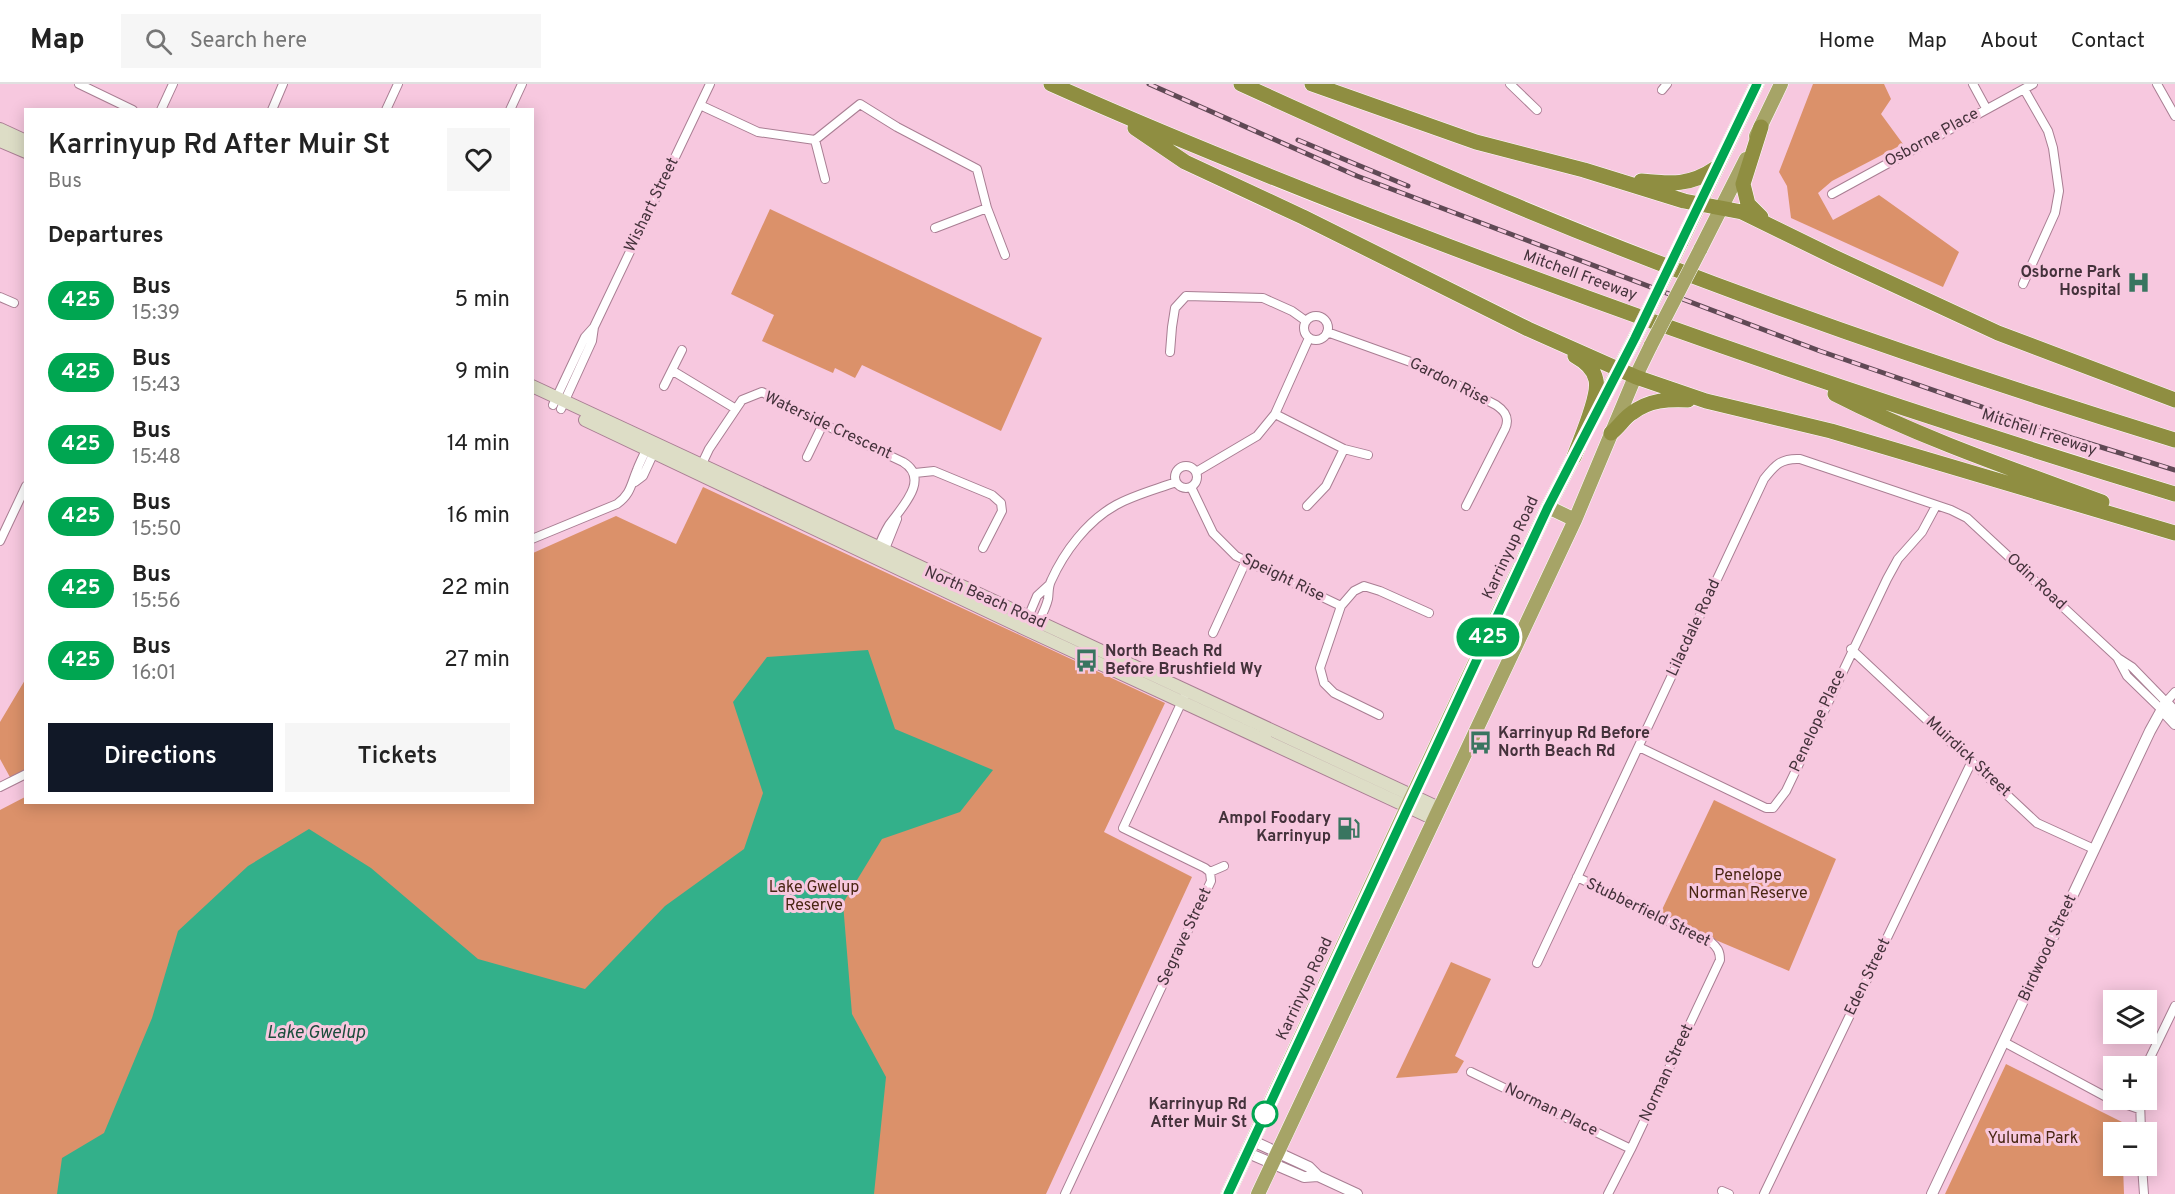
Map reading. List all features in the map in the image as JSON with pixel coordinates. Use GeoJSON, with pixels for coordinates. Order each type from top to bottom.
{"type":"FeatureCollection","features":[{"type":"Feature","properties":{"kind":"highway","name":"Mitchell Freeway"},"geometry":{"type":"LineString","coordinates":[[1051,84],[1108,110],[1485,261],[1793,372],[2072,463],[2175,494]]}},
{"type":"Feature","properties":{"kind":"highway","name":"Mitchell Freeway"},"geometry":{"type":"LineString","coordinates":[[1241,84],[1514,205],[1742,294],[1972,375],[2175,440]]}},
{"type":"Feature","properties":{"kind":"highway"},"geometry":{"type":"LineString","coordinates":[[1312,84],[1476,142],[1608,177],[1699,205],[1723,207],[1742,212],[1998,333],[2175,400]]}},
{"type":"Feature","properties":{"kind":"highway","name":"Karrinyup Road"},"geometry":{"type":"LineString","coordinates":[[1228,1194],[1548,507],[1635,338],[1757,84]]}},
{"type":"Feature","properties":{"kind":"highway"},"geometry":{"type":"LineString","coordinates":[[1258,1194],[1575,520],[1636,377],[1723,207],[1781,84]]}},
{"type":"Feature","properties":{"kind":"highway"},"geometry":{"type":"LineString","coordinates":[[1108,110],[1185,162],[1303,217],[1528,329],[1636,377],[1706,401],[1831,431],[2175,531]]}},
{"type":"Feature","properties":{"kind":"highway"},"geometry":{"type":"LineString","coordinates":[[1761,127],[1743,184],[1748,204],[1770,224]]}},
{"type":"Feature","properties":{"kind":"highway"},"geometry":{"type":"LineString","coordinates":[[1608,177],[1668,184],[1692,182],[1716,168]]}},
{"type":"Feature","properties":{"kind":"highway"},"geometry":{"type":"LineString","coordinates":[[1528,329],[1578,357],[1588,365],[1596,378],[1592,407],[1574,457]]}},
{"type":"Feature","properties":{"kind":"highway"},"geometry":{"type":"LineString","coordinates":[[1793,372],[1882,418],[1947,445],[2175,531]]}},
{"type":"Feature","properties":{"kind":"highway"},"geometry":{"type":"LineString","coordinates":[[1611,433],[1633,412],[1659,400],[1706,401]]}},
{"type":"Feature","properties":{"kind":"highway"},"geometry":{"type":"LineString","coordinates":[[1548,507],[1575,520]]}},
{"type":"Feature","properties":{"kind":"main road"},"geometry":{"type":"LineString","coordinates":[[0,129],[24,140]]}},
{"type":"Feature","properties":{"kind":"main road"},"geometry":{"type":"LineString","coordinates":[[0,141],[24,151]]}},
{"type":"Feature","properties":{"kind":"main road","name":"North Beach Road"},"geometry":{"type":"LineString","coordinates":[[534,387],[559,403],[699,470],[1436,813]]}},
{"type":"Feature","properties":{"kind":"main road","name":"North Beach Road"},"geometry":{"type":"LineString","coordinates":[[534,396],[559,403]]}},
{"type":"Feature","properties":{"kind":"street"},"geometry":{"type":"LineString","coordinates":[[79,84],[130,108]]}},
{"type":"Feature","properties":{"kind":"street"},"geometry":{"type":"LineString","coordinates":[[162,108],[172,84]]}},
{"type":"Feature","properties":{"kind":"street"},"geometry":{"type":"LineString","coordinates":[[273,108],[283,84]]}},
{"type":"Feature","properties":{"kind":"street"},"geometry":{"type":"LineString","coordinates":[[387,108],[398,84]]}},
{"type":"Feature","properties":{"kind":"street"},"geometry":{"type":"LineString","coordinates":[[511,108],[522,84]]}},
{"type":"Feature","properties":{"kind":"street","name":"Wishart Street"},"geometry":{"type":"LineString","coordinates":[[559,403],[585,338],[594,327],[710,84]]}},
{"type":"Feature","properties":{"kind":"street"},"geometry":{"type":"LineString","coordinates":[[1509,84],[1537,110]]}},
{"type":"Feature","properties":{"kind":"street"},"geometry":{"type":"LineString","coordinates":[[1973,84],[1986,108]]}},
{"type":"Feature","properties":{"kind":"street","name":"Osborne Place"},"geometry":{"type":"LineString","coordinates":[[1832,194],[2033,84]]}},
{"type":"Feature","properties":{"kind":"street"},"geometry":{"type":"LineString","coordinates":[[2157,84],[2175,116]]}},
{"type":"Feature","properties":{"kind":"street"},"geometry":{"type":"LineString","coordinates":[[2023,284],[2055,213],[2059,191],[2053,148],[2048,131],[2024,89]]}},
{"type":"Feature","properties":{"kind":"street"},"geometry":{"type":"LineString","coordinates":[[700,105],[758,132],[815,140],[860,104],[897,127],[978,169],[987,208],[1005,255]]}},
{"type":"Feature","properties":{"kind":"street"},"geometry":{"type":"LineString","coordinates":[[815,140],[825,179]]}},
{"type":"Feature","properties":{"kind":"street"},"geometry":{"type":"LineString","coordinates":[[935,228],[987,208]]}},
{"type":"Feature","properties":{"kind":"street"},"geometry":{"type":"LineString","coordinates":[[1170,352],[1175,308],[1186,296],[1263,298],[1292,311],[1305,321]]}},
{"type":"Feature","properties":{"kind":"street"},"geometry":{"type":"LineString","coordinates":[[0,297],[14,303]]}},
{"type":"Feature","properties":{"kind":"street"},"geometry":{"type":"LineString","coordinates":[[1313,316],[1321,317],[1327,323],[1327,332],[1317,340],[1309,338],[1303,328],[1305,321],[1313,316]]}},
{"type":"Feature","properties":{"kind":"street","name":"Gardon Rise"},"geometry":{"type":"LineString","coordinates":[[1327,332],[1419,365],[1496,405],[1504,412],[1507,419],[1505,429],[1466,506]]}},
{"type":"Feature","properties":{"kind":"street"},"geometry":{"type":"LineString","coordinates":[[1196,472],[1257,436],[1275,414],[1309,338]]}},
{"type":"Feature","properties":{"kind":"street"},"geometry":{"type":"LineString","coordinates":[[664,386],[682,350]]}},
{"type":"Feature","properties":{"kind":"street"},"geometry":{"type":"LineString","coordinates":[[673,371],[736,409]]}},
{"type":"Feature","properties":{"kind":"street","name":"Waterside Crescent"},"geometry":{"type":"LineString","coordinates":[[699,470],[709,449],[742,400],[762,392],[903,462],[915,472]]}},
{"type":"Feature","properties":{"kind":"street"},"geometry":{"type":"LineString","coordinates":[[1275,414],[1344,448],[1368,455]]}},
{"type":"Feature","properties":{"kind":"street"},"geometry":{"type":"LineString","coordinates":[[807,457],[823,424]]}},
{"type":"Feature","properties":{"kind":"street"},"geometry":{"type":"LineString","coordinates":[[534,538],[624,499],[635,482],[643,476],[652,447]]}},
{"type":"Feature","properties":{"kind":"street"},"geometry":{"type":"LineString","coordinates":[[1307,506],[1326,486],[1344,448]]}},
{"type":"Feature","properties":{"kind":"street","name":"Lilacdale Road"},"geometry":{"type":"LineString","coordinates":[[1537,963],[1764,479],[1777,462],[1800,459],[1951,510]]}},
{"type":"Feature","properties":{"kind":"street"},"geometry":{"type":"LineString","coordinates":[[1176,482],[1176,473],[1182,467],[1190,467],[1196,472]]}},
{"type":"Feature","properties":{"kind":"street"},"geometry":{"type":"LineString","coordinates":[[879,554],[889,525],[898,515],[915,484],[915,472],[934,471],[993,495],[1001,503],[1002,511],[983,548]]}},
{"type":"Feature","properties":{"kind":"street"},"geometry":{"type":"LineString","coordinates":[[1176,482],[1184,488],[1191,487],[1196,482],[1196,472]]}},
{"type":"Feature","properties":{"kind":"street"},"geometry":{"type":"LineString","coordinates":[[1031,625],[1037,596],[1049,585],[1068,552],[1099,517],[1117,504],[1176,482]]}},
{"type":"Feature","properties":{"kind":"street","name":"Speight Rise"},"geometry":{"type":"LineString","coordinates":[[1191,487],[1213,533],[1236,556],[1341,606]]}},
{"type":"Feature","properties":{"kind":"street"},"geometry":{"type":"LineString","coordinates":[[0,541],[24,490]]}},
{"type":"Feature","properties":{"kind":"street","name":"Penelope Place"},"geometry":{"type":"LineString","coordinates":[[1640,747],[1766,808],[1773,808],[1786,790],[1851,649],[1898,558],[1922,532],[1936,506]]}},
{"type":"Feature","properties":{"kind":"street","name":"Odin Road"},"geometry":{"type":"LineString","coordinates":[[1951,510],[1967,518],[2118,658],[2127,676],[2175,712]]}},
{"type":"Feature","properties":{"kind":"street"},"geometry":{"type":"LineString","coordinates":[[1212,633],[1246,561]]}},
{"type":"Feature","properties":{"kind":"street"},"geometry":{"type":"LineString","coordinates":[[1379,715],[1334,693],[1324,683],[1320,668],[1341,606],[1354,591],[1364,586],[1429,614]]}},
{"type":"Feature","properties":{"kind":"street","name":"Muirdick Street"},"geometry":{"type":"LineString","coordinates":[[1851,649],[2037,823],[2094,849]]}},
{"type":"Feature","properties":{"kind":"street"},"geometry":{"type":"LineString","coordinates":[[2164,706],[2175,692]]}},
{"type":"Feature","properties":{"kind":"street","name":"Segrave Street"},"geometry":{"type":"LineString","coordinates":[[1065,1194],[1211,881],[1210,872],[1123,828],[1184,697]]}},
{"type":"Feature","properties":{"kind":"street","name":"Odin Road"},"geometry":{"type":"LineString","coordinates":[[2164,706],[2175,724]]}},
{"type":"Feature","properties":{"kind":"street","name":"Birdwood Street"},"geometry":{"type":"LineString","coordinates":[[1932,1194],[2150,731],[2164,706]]}},
{"type":"Feature","properties":{"kind":"street","name":"Eden Street"},"geometry":{"type":"LineString","coordinates":[[1764,1194],[1972,761]]}},
{"type":"Feature","properties":{"kind":"street"},"geometry":{"type":"LineString","coordinates":[[0,787],[24,775]]}},
{"type":"Feature","properties":{"kind":"street"},"geometry":{"type":"LineString","coordinates":[[1210,872],[1224,866]]}},
{"type":"Feature","properties":{"kind":"street","name":"Stubberfield Street"},"geometry":{"type":"LineString","coordinates":[[1577,877],[1711,942],[1719,950]]}},
{"type":"Feature","properties":{"kind":"street","name":"Norman Street"},"geometry":{"type":"LineString","coordinates":[[1608,1194],[1720,960],[1719,950]]}},
{"type":"Feature","properties":{"kind":"street"},"geometry":{"type":"LineString","coordinates":[[2151,1056],[2175,1006]]}},
{"type":"Feature","properties":{"kind":"street"},"geometry":{"type":"LineString","coordinates":[[2004,1042],[2103,1095]]}},
{"type":"Feature","properties":{"kind":"street","name":"Norman Place"},"geometry":{"type":"LineString","coordinates":[[1471,1072],[1631,1149]]}},
{"type":"Feature","properties":{"kind":"street"},"geometry":{"type":"LineString","coordinates":[[1250,1147],[1275,1158],[1304,1177],[1318,1176],[1357,1194]]}},
{"type":"Feature","properties":{"kind":"street"},"geometry":{"type":"LineString","coordinates":[[2143,1176],[2144,1194]]}},
{"type":"Feature","properties":{"kind":"green space"},"geometry":{"type":"Polygon","coordinates":[[[1813,84],[1884,84],[1891,99],[1881,114],[1903,144],[1832,181],[1818,193],[1833,220],[1879,195],[1959,252],[1943,287],[1791,218],[1787,186],[1779,172],[1813,84]]]}},
{"type":"Feature","properties":{"kind":"green space"},"geometry":{"type":"Polygon","coordinates":[[[770,209],[1042,338],[1001,431],[862,365],[855,378],[835,368],[833,373],[762,341],[774,315],[731,294],[770,209]]]}},
{"type":"Feature","properties":{"kind":"green space","name":"Lake Gwelup Reserve"},"geometry":{"type":"Polygon","coordinates":[[[703,487],[1165,703],[1104,832],[1192,877],[1046,1194],[0,1194],[0,810],[24,798],[24,804],[534,804],[534,553],[616,516],[676,544],[703,487]]]}},
{"type":"Feature","properties":{"kind":"green space"},"geometry":{"type":"Polygon","coordinates":[[[24,682],[24,772],[11,779],[0,759],[0,722],[24,682]]]}},
{"type":"Feature","properties":{"kind":"green space","name":"Penelope Norman Reserve"},"geometry":{"type":"Polygon","coordinates":[[[1714,800],[1836,859],[1789,971],[1659,916],[1714,800]]]}},
{"type":"Feature","properties":{"kind":"green space"},"geometry":{"type":"Polygon","coordinates":[[[1451,962],[1491,979],[1455,1056],[1464,1061],[1457,1073],[1396,1078],[1451,962]]]}},
{"type":"Feature","properties":{"kind":"green space","name":"Yuluma Park"},"geometry":{"type":"Polygon","coordinates":[[[2006,1064],[2122,1122],[2103,1122],[2103,1176],[2123,1176],[2124,1194],[1945,1194],[2006,1064]]]}},
{"type":"Feature","properties":{"kind":"water","name":"Lake Gwelup"},"geometry":{"type":"Polygon","coordinates":[[[868,650],[895,729],[993,770],[960,812],[882,839],[843,903],[852,1014],[886,1077],[874,1194],[57,1194],[62,1158],[104,1133],[152,1018],[178,931],[248,866],[309,829],[371,868],[478,959],[585,989],[665,906],[744,849],[763,793],[733,702],[767,657],[868,650]]]}},
{"type":"Feature","properties":{"kind":"railway"},"geometry":{"type":"LineString","coordinates":[[1149,84],[1357,176],[1820,351],[2075,439],[2175,470]]}},
{"type":"Feature","properties":{"kind":"railway"},"geometry":{"type":"LineString","coordinates":[[1298,140],[1408,186]]}},
{"type":"Feature","properties":{"kind":"bus line","name":"425"},"geometry":{"type":"LineString","coordinates":[[1228,1194],[1548,507],[1635,338],[1757,84]]}},
{"type":"Feature","properties":{"kind":"place","name":"Osborne Park Hospital"},"geometry":{"type":"Point","coordinates":[2139,282]}},
{"type":"Feature","properties":{"kind":"place","name":"North Beach Rd Before Brushfield Wy"},"geometry":{"type":"Point","coordinates":[1087,661]}},
{"type":"Feature","properties":{"kind":"place","name":"Karrinyup Rd Before North Beach Rd"},"geometry":{"type":"Point","coordinates":[1480,743]}},
{"type":"Feature","properties":{"kind":"place","name":"Ampol Foodary Karrinyup"},"geometry":{"type":"Point","coordinates":[1349,828]}},
{"type":"Feature","properties":{"kind":"place","name":"Karrinyup Rd After Muir St"},"geometry":{"type":"Point","coordinates":[1265,1114]}}]}
